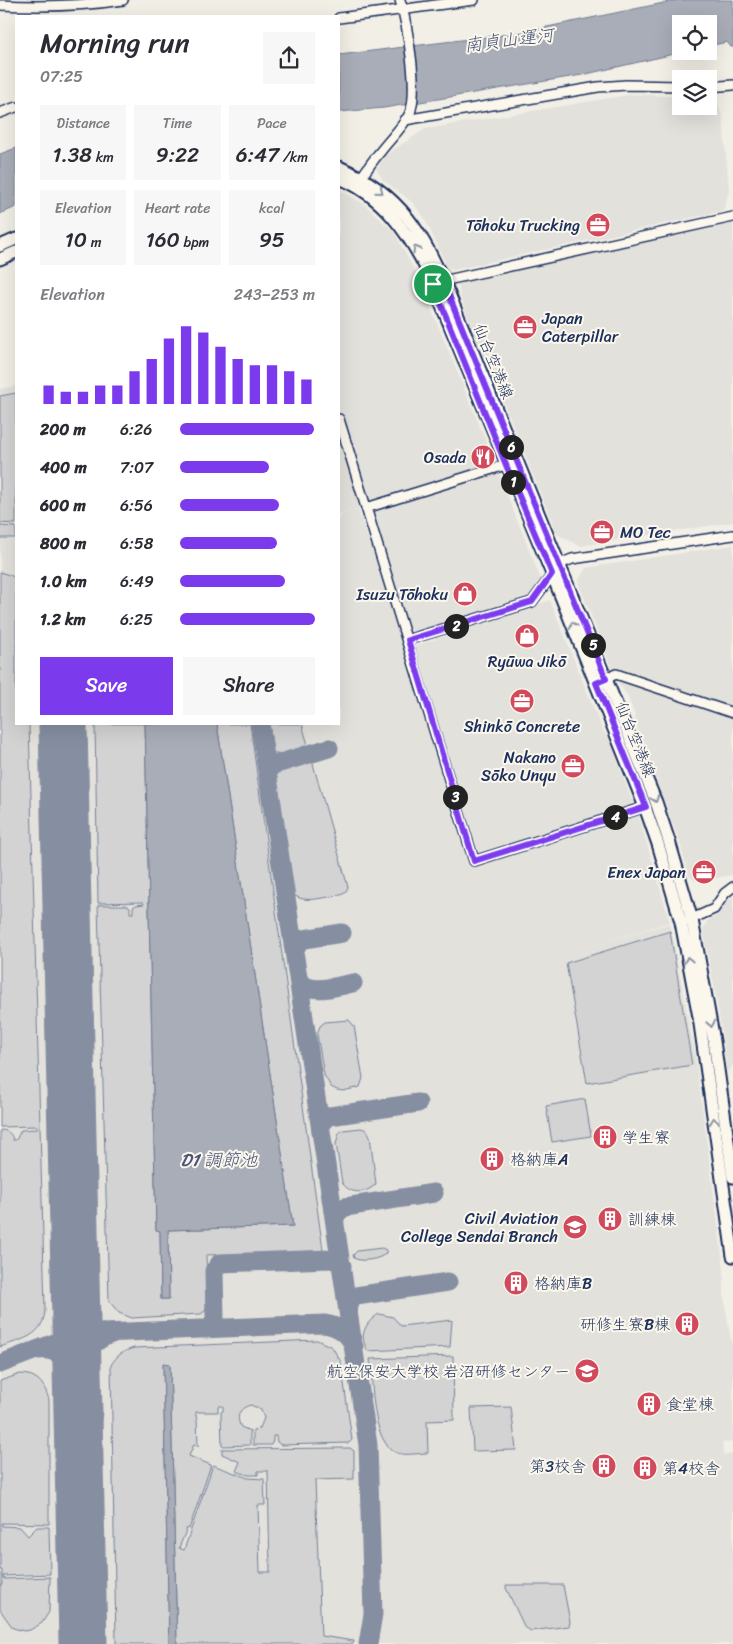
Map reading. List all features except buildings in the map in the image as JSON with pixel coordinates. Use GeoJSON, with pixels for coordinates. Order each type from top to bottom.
{"type":"FeatureCollection","features":[{"type":"Feature","properties":{"kind":"main road","name":"仙台空港線"},"geometry":{"type":"LineString","coordinates":[[340,168],[358,182],[389,212],[404,230],[438,282],[601,681],[686,921]]}},
{"type":"Feature","properties":{"kind":"main road","name":"仙台空港線"},"geometry":{"type":"LineString","coordinates":[[340,178],[358,182]]}},
{"type":"Feature","properties":{"kind":"main road"},"geometry":{"type":"LineString","coordinates":[[0,246],[15,239]]}},
{"type":"Feature","properties":{"kind":"main road"},"geometry":{"type":"LineString","coordinates":[[0,259],[15,252]]}},
{"type":"Feature","properties":{"kind":"main road","name":"仙台空港線"},"geometry":{"type":"LineString","coordinates":[[601,681],[656,802],[669,841],[686,921],[699,1017],[733,1176]]}},
{"type":"Feature","properties":{"kind":"main road","name":"仙台空港線"},"geometry":{"type":"LineString","coordinates":[[727,1147],[733,1256]]}},
{"type":"Feature","properties":{"kind":"street"},"geometry":{"type":"LineString","coordinates":[[0,5],[52,6],[97,4],[124,0]]}},
{"type":"Feature","properties":{"kind":"street"},"geometry":{"type":"LineString","coordinates":[[340,18],[402,4],[474,0]]}},
{"type":"Feature","properties":{"kind":"street"},"geometry":{"type":"LineString","coordinates":[[358,182],[379,152],[396,134],[408,117],[413,97],[413,80],[402,4]]}},
{"type":"Feature","properties":{"kind":"street"},"geometry":{"type":"LineString","coordinates":[[717,86],[730,85]]}},
{"type":"Feature","properties":{"kind":"street"},"geometry":{"type":"LineString","coordinates":[[408,117],[598,87],[672,86]]}},
{"type":"Feature","properties":{"kind":"street"},"geometry":{"type":"LineString","coordinates":[[0,113],[15,107]]}},
{"type":"Feature","properties":{"kind":"street"},"geometry":{"type":"LineString","coordinates":[[438,282],[733,217]]}},
{"type":"Feature","properties":{"kind":"street"},"geometry":{"type":"LineString","coordinates":[[340,422],[474,861],[646,807]]}},
{"type":"Feature","properties":{"kind":"street"},"geometry":{"type":"LineString","coordinates":[[366,508],[512,463]]}},
{"type":"Feature","properties":{"kind":"street"},"geometry":{"type":"LineString","coordinates":[[408,640],[532,602],[556,569],[572,560],[733,535]]}},
{"type":"Feature","properties":{"kind":"street"},"geometry":{"type":"LineString","coordinates":[[601,681],[616,674],[733,713]]}},
{"type":"Feature","properties":{"kind":"street"},"geometry":{"type":"LineString","coordinates":[[686,921],[714,909],[725,893],[733,886]]}},
{"type":"Feature","properties":{"kind":"shaded area"},"geometry":{"type":"Polygon","coordinates":[[[634,94],[672,96],[672,115],[717,115],[717,104],[723,118],[729,191],[723,211],[453,270],[446,264],[424,217],[412,202],[383,180],[377,170],[380,161],[387,154],[425,129],[634,94]]]}},
{"type":"Feature","properties":{"kind":"shaded area"},"geometry":{"type":"Polygon","coordinates":[[[340,191],[363,203],[394,232],[417,275],[496,465],[368,504],[340,412],[340,191]]]}},
{"type":"Feature","properties":{"kind":"shaded area"},"geometry":{"type":"Polygon","coordinates":[[[733,222],[733,522],[580,546],[557,534],[479,347],[460,296],[458,283],[733,222]]]}},
{"type":"Feature","properties":{"kind":"shaded area"},"geometry":{"type":"Polygon","coordinates":[[[15,386],[15,725],[340,725],[340,515],[358,509],[397,624],[472,865],[638,814],[670,922],[594,945],[670,923],[695,1054],[724,1269],[724,1297],[733,1345],[733,1442],[722,1443],[724,1455],[733,1454],[733,1644],[0,1644],[0,389],[15,386]]]}},
{"type":"Feature","properties":{"kind":"shaded area"},"geometry":{"type":"Polygon","coordinates":[[[15,393],[15,524],[0,523],[0,396],[15,393]]]}},
{"type":"Feature","properties":{"kind":"shaded area"},"geometry":{"type":"Polygon","coordinates":[[[340,436],[362,507],[340,514],[340,436]]]}},
{"type":"Feature","properties":{"kind":"shaded area"},"geometry":{"type":"Polygon","coordinates":[[[498,472],[542,582],[530,598],[413,634],[410,631],[373,511],[498,472]]]}},
{"type":"Feature","properties":{"kind":"shaded area"},"geometry":{"type":"Polygon","coordinates":[[[0,526],[15,527],[15,538],[0,538],[0,526]]]}},
{"type":"Feature","properties":{"kind":"shaded area"},"geometry":{"type":"Polygon","coordinates":[[[733,545],[733,875],[696,881],[689,876],[680,843],[639,734],[634,713],[627,695],[617,682],[578,582],[586,568],[733,545]]]}},
{"type":"Feature","properties":{"kind":"shaded area"},"geometry":{"type":"Polygon","coordinates":[[[0,572],[15,578],[15,725],[29,725],[45,1309],[41,1326],[36,1331],[24,1339],[0,1347],[0,1130],[9,1132],[13,1140],[16,1140],[21,1130],[37,1129],[37,1126],[0,1127],[0,572]]]}},
{"type":"Feature","properties":{"kind":"shaded area"},"geometry":{"type":"Polygon","coordinates":[[[550,600],[602,729],[610,741],[634,806],[477,857],[414,650],[418,645],[550,600]]]}},
{"type":"Feature","properties":{"kind":"shaded area"},"geometry":{"type":"Polygon","coordinates":[[[95,725],[145,725],[156,1230],[160,1230],[161,1299],[169,1299],[168,1230],[293,1226],[217,725],[250,725],[323,1250],[320,1252],[206,1255],[208,1306],[201,1314],[132,1318],[119,1313],[109,1301],[98,905],[127,905],[130,907],[130,913],[133,913],[133,907],[144,904],[143,902],[98,903],[95,725]]]}},
{"type":"Feature","properties":{"kind":"shaded area"},"geometry":{"type":"Polygon","coordinates":[[[269,725],[302,725],[308,745],[301,750],[286,755],[273,752],[269,725]]]}},
{"type":"Feature","properties":{"kind":"shaded area"},"geometry":{"type":"Polygon","coordinates":[[[311,757],[348,887],[345,893],[341,895],[303,899],[293,894],[276,774],[281,766],[311,757]]]}},
{"type":"Feature","properties":{"kind":"shaded area"},"geometry":{"type":"Polygon","coordinates":[[[733,895],[733,1064],[728,1074],[717,1001],[703,931],[707,921],[717,915],[733,895]]]}},
{"type":"Feature","properties":{"kind":"shaded area"},"geometry":{"type":"Polygon","coordinates":[[[670,931],[692,1065],[587,1083],[566,963],[670,931]]]}},
{"type":"Feature","properties":{"kind":"shaded area"},"geometry":{"type":"Polygon","coordinates":[[[349,1020],[354,1026],[363,1078],[360,1087],[343,1091],[331,1087],[324,1075],[317,1034],[320,1026],[325,1022],[349,1020]]]}},
{"type":"Feature","properties":{"kind":"shaded area"},"geometry":{"type":"Polygon","coordinates":[[[585,1099],[591,1136],[552,1142],[546,1106],[585,1099]]]}},
{"type":"Feature","properties":{"kind":"shaded area"},"geometry":{"type":"Polygon","coordinates":[[[361,1128],[367,1130],[370,1136],[376,1184],[368,1190],[359,1192],[350,1190],[342,1183],[336,1144],[339,1132],[361,1128]]]}},
{"type":"Feature","properties":{"kind":"shaded area"},"geometry":{"type":"Polygon","coordinates":[[[382,1248],[386,1250],[386,1253],[376,1259],[361,1260],[354,1258],[353,1255],[357,1251],[382,1248]]]}},
{"type":"Feature","properties":{"kind":"shaded area"},"geometry":{"type":"Polygon","coordinates":[[[379,1314],[393,1317],[401,1326],[452,1320],[450,1347],[368,1351],[365,1346],[364,1330],[370,1321],[379,1314]]]}},
{"type":"Feature","properties":{"kind":"shaded area"},"geometry":{"type":"Polygon","coordinates":[[[317,1340],[332,1347],[341,1362],[352,1440],[349,1443],[281,1445],[277,1442],[276,1436],[273,1436],[271,1445],[253,1445],[253,1431],[260,1428],[264,1418],[261,1410],[251,1405],[241,1410],[238,1419],[241,1427],[250,1431],[250,1445],[222,1446],[221,1412],[223,1411],[223,1406],[218,1406],[218,1412],[196,1412],[198,1446],[194,1444],[189,1456],[211,1465],[189,1529],[187,1528],[179,1548],[184,1550],[213,1465],[248,1478],[264,1479],[265,1505],[258,1505],[260,1572],[270,1572],[268,1471],[258,1471],[258,1475],[248,1475],[236,1471],[240,1462],[222,1454],[222,1449],[350,1448],[354,1451],[354,1479],[315,1480],[321,1636],[354,1641],[353,1644],[177,1644],[170,1364],[163,1364],[169,1644],[116,1644],[111,1365],[118,1356],[134,1348],[317,1340]]]}},
{"type":"Feature","properties":{"kind":"shaded area"},"geometry":{"type":"Polygon","coordinates":[[[453,1356],[454,1420],[427,1421],[428,1453],[397,1453],[388,1447],[378,1425],[373,1397],[370,1359],[453,1356]]]}},
{"type":"Feature","properties":{"kind":"shaded area"},"geometry":{"type":"Polygon","coordinates":[[[20,1374],[32,1376],[40,1381],[49,1400],[49,1524],[2,1523],[2,1526],[20,1527],[28,1536],[37,1527],[49,1527],[50,1574],[3,1576],[4,1579],[50,1577],[49,1612],[42,1623],[30,1630],[24,1631],[13,1628],[0,1610],[2,1570],[0,1570],[0,1381],[20,1374]]]}},
{"type":"Feature","properties":{"kind":"shaded area"},"geometry":{"type":"Polygon","coordinates":[[[511,1407],[516,1450],[473,1451],[471,1408],[511,1407]]]}},
{"type":"Feature","properties":{"kind":"shaded area"},"geometry":{"type":"Polygon","coordinates":[[[506,1585],[563,1585],[570,1622],[569,1626],[531,1631],[525,1628],[506,1585]]]}},
{"type":"Feature","properties":{"kind":"water","name":"南貞山運河"},"geometry":{"type":"Polygon","coordinates":[[[678,0],[733,0],[733,47],[727,42],[717,44],[717,15],[672,15],[672,54],[582,75],[384,108],[340,112],[340,55],[518,33],[678,0]]]}},
{"type":"Feature","properties":{"kind":"water"},"geometry":{"type":"Polygon","coordinates":[[[15,148],[15,207],[0,214],[0,154],[15,148]]]}},
{"type":"Feature","properties":{"kind":"water","name":"D1 調節池"},"geometry":{"type":"Polygon","coordinates":[[[145,725],[217,725],[293,1226],[168,1230],[169,1299],[161,1299],[160,1231],[156,1230],[145,725]]]}},
{"type":"Feature","properties":{"kind":"water"},"geometry":{"type":"Polygon","coordinates":[[[163,1363],[170,1364],[177,1644],[169,1644],[163,1363]]]}},
{"type":"Feature","properties":{"kind":"taxiway"},"geometry":{"type":"LineString","coordinates":[[260,725],[368,1445],[373,1614],[368,1644]]}},
{"type":"Feature","properties":{"kind":"taxiway"},"geometry":{"type":"LineString","coordinates":[[267,767],[329,748]]}},
{"type":"Feature","properties":{"kind":"taxiway"},"geometry":{"type":"LineString","coordinates":[[295,951],[298,942],[304,939],[342,933]]}},
{"type":"Feature","properties":{"kind":"taxiway"},"geometry":{"type":"LineString","coordinates":[[299,980],[309,988],[316,989],[332,988],[353,983]]}},
{"type":"Feature","properties":{"kind":"taxiway"},"geometry":{"type":"LineString","coordinates":[[321,1127],[323,1120],[330,1116],[418,1103]]}},
{"type":"Feature","properties":{"kind":"taxiway"},"geometry":{"type":"LineString","coordinates":[[335,1219],[337,1213],[345,1207],[434,1193]]}},
{"type":"Feature","properties":{"kind":"taxiway"},"geometry":{"type":"LineString","coordinates":[[207,1329],[212,1326],[215,1319],[214,1271],[220,1263],[331,1259],[338,1261],[342,1266]]}},
{"type":"Feature","properties":{"kind":"taxiway"},"geometry":{"type":"LineString","coordinates":[[348,1306],[350,1300],[356,1296],[448,1282]]}},
{"type":"Feature","properties":{"kind":"taxiway"},"geometry":{"type":"LineString","coordinates":[[76,1305],[79,1315],[85,1323],[103,1333],[324,1324],[334,1326],[343,1331],[354,1347]]}},
{"type":"Feature","properties":{"kind":"taxiway"},"geometry":{"type":"LineString","coordinates":[[0,1364],[62,1340],[71,1330],[76,1317]]}},
{"type":"Feature","properties":{"kind":"taxiway"},"geometry":{"type":"LineString","coordinates":[[77,1378],[81,1362],[88,1350],[106,1336],[114,1333]]}},
{"type":"Feature","properties":{"kind":"taxiway"},"geometry":{"type":"LineString","coordinates":[[38,1350],[52,1351],[63,1356],[72,1365],[77,1378]]}},
{"type":"Feature","properties":{"kind":"runway"},"geometry":{"type":"LineString","coordinates":[[63,725],[83,1644]]}},
{"type":"Feature","properties":{"kind":"place","name":"Tōhoku Trucking"},"geometry":{"type":"Point","coordinates":[598,225]}},
{"type":"Feature","properties":{"kind":"place","name":"Japan Caterpillar"},"geometry":{"type":"Point","coordinates":[525,327]}},
{"type":"Feature","properties":{"kind":"place","name":"Osada"},"geometry":{"type":"Point","coordinates":[483,457]}},
{"type":"Feature","properties":{"kind":"place","name":"MO Tec"},"geometry":{"type":"Point","coordinates":[602,532]}},
{"type":"Feature","properties":{"kind":"place","name":"Isuzu Tōhoku"},"geometry":{"type":"Point","coordinates":[465,594]}},
{"type":"Feature","properties":{"kind":"place","name":"Ryūwa Jikō"},"geometry":{"type":"Point","coordinates":[527,636]}},
{"type":"Feature","properties":{"kind":"place","name":"Shinkō Concrete"},"geometry":{"type":"Point","coordinates":[522,701]}},
{"type":"Feature","properties":{"kind":"place","name":"Nakano Sōko Unyu"},"geometry":{"type":"Point","coordinates":[573,766]}},
{"type":"Feature","properties":{"kind":"place","name":"Enex Japan"},"geometry":{"type":"Point","coordinates":[704,872]}},
{"type":"Feature","properties":{"kind":"place","name":"学生寮"},"geometry":{"type":"Point","coordinates":[605,1137]}},
{"type":"Feature","properties":{"kind":"place","name":"格納庫A"},"geometry":{"type":"Point","coordinates":[492,1159]}},
{"type":"Feature","properties":{"kind":"place","name":"訓練棟"},"geometry":{"type":"Point","coordinates":[610,1219]}},
{"type":"Feature","properties":{"kind":"place","name":"Civil Aviation College Sendai Branch"},"geometry":{"type":"Point","coordinates":[575,1227]}},
{"type":"Feature","properties":{"kind":"place","name":"格納庫B"},"geometry":{"type":"Point","coordinates":[516,1283]}},
{"type":"Feature","properties":{"kind":"place","name":"研修生寮B棟"},"geometry":{"type":"Point","coordinates":[687,1324]}},
{"type":"Feature","properties":{"kind":"place","name":"航空保安大学校 岩沼研修センター"},"geometry":{"type":"Point","coordinates":[587,1371]}},
{"type":"Feature","properties":{"kind":"place","name":"食堂棟"},"geometry":{"type":"Point","coordinates":[649,1404]}},
{"type":"Feature","properties":{"kind":"place","name":"第3校舎"},"geometry":{"type":"Point","coordinates":[604,1466]}},
{"type":"Feature","properties":{"kind":"place","name":"第4校舎"},"geometry":{"type":"Point","coordinates":[645,1468]}},
{"type":"Feature","properties":{"kind":"route"},"geometry":{"type":"LineString","coordinates":[[443,281],[606,679],[596,683],[646,807],[474,861],[408,640],[532,602],[552,574],[433,284],[443,281]]}}]}
